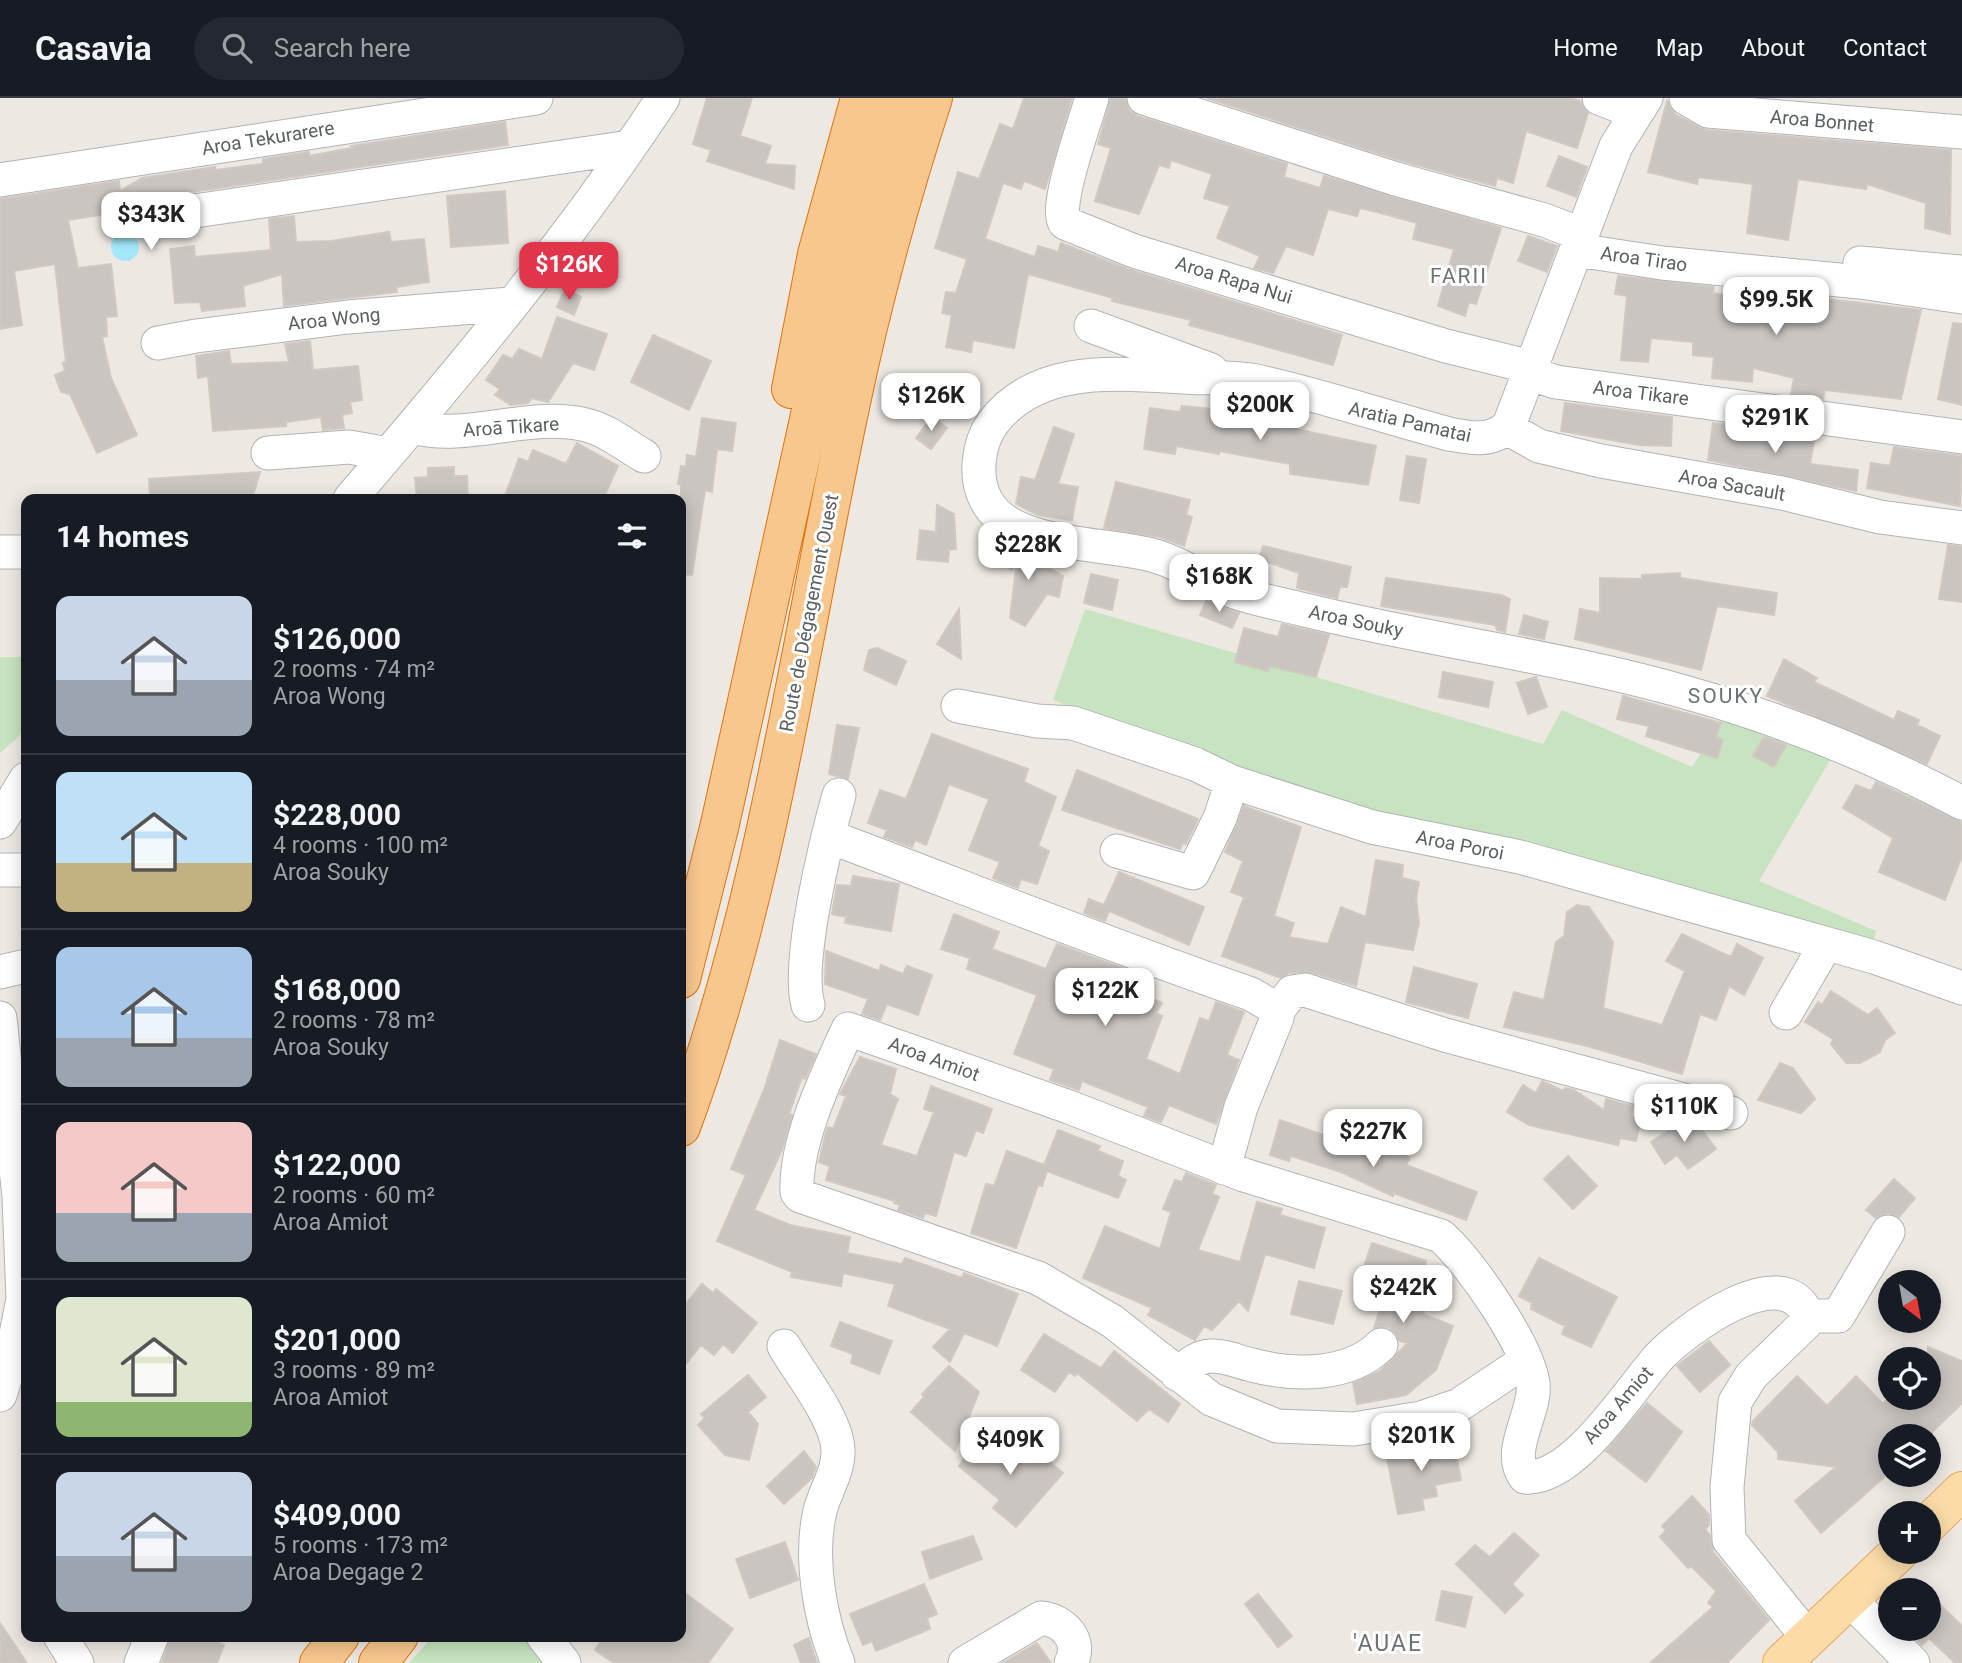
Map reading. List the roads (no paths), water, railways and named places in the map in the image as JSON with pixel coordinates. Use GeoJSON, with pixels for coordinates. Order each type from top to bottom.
{"type":"FeatureCollection","features":[{"type":"Feature","properties":{"kind":"highway"},"geometry":{"type":"LineString","coordinates":[[773,578],[782,440],[817,254],[860,98]]}},
{"type":"Feature","properties":{"kind":"highway","name":"Route de Dégagement Ouest"},"geometry":{"type":"LineString","coordinates":[[686,959],[720,824],[819,374],[896,98]]}},
{"type":"Feature","properties":{"kind":"highway","name":"Route de Dégagement Ouest"},"geometry":{"type":"LineString","coordinates":[[686,1111],[722,1001],[747,903],[783,746],[850,405],[883,269],[933,98]]}},
{"type":"Feature","properties":{"kind":"highway"},"geometry":{"type":"LineString","coordinates":[[319,1663],[335,1642]]}},
{"type":"Feature","properties":{"kind":"highway"},"geometry":{"type":"LineString","coordinates":[[378,1663],[395,1642]]}},
{"type":"Feature","properties":{"kind":"main road"},"geometry":{"type":"LineString","coordinates":[[1941,1511],[1962,1491]]}},
{"type":"Feature","properties":{"kind":"main road"},"geometry":{"type":"LineString","coordinates":[[1796,1651],[1887,1564]]}},
{"type":"Feature","properties":{"kind":"street","name":"Aroa Tekurarere"},"geometry":{"type":"LineString","coordinates":[[0,180],[536,98]]}},
{"type":"Feature","properties":{"kind":"street"},"geometry":{"type":"LineString","coordinates":[[354,494],[511,304],[630,147],[663,98]]}},
{"type":"Feature","properties":{"kind":"street","name":"Aroa Rapa Nui"},"geometry":{"type":"LineString","coordinates":[[1092,98],[1064,194],[1061,215],[1065,223],[1134,251],[1530,370]]}},
{"type":"Feature","properties":{"kind":"street"},"geometry":{"type":"LineString","coordinates":[[1144,98],[1396,179],[1544,220],[1581,237],[1656,247],[1962,272]]}},
{"type":"Feature","properties":{"kind":"street"},"geometry":{"type":"LineString","coordinates":[[1507,428],[1616,146],[1641,105],[1599,98]]}},
{"type":"Feature","properties":{"kind":"street","name":"Aroa Bonnet"},"geometry":{"type":"LineString","coordinates":[[1686,98],[1708,111],[1962,132]]}},
{"type":"Feature","properties":{"kind":"street"},"geometry":{"type":"LineString","coordinates":[[174,214],[630,147]]}},
{"type":"Feature","properties":{"kind":"street","name":"Aroa Tirao"},"geometry":{"type":"LineString","coordinates":[[1581,237],[1662,263],[1860,282],[1962,298]]}},
{"type":"Feature","properties":{"kind":"street","name":"Aroa Wong"},"geometry":{"type":"LineString","coordinates":[[158,343],[325,320],[511,304]]}},
{"type":"Feature","properties":{"kind":"street","name":"Aratia Pamatai"},"geometry":{"type":"LineString","coordinates":[[1091,326],[1209,368],[1219,376],[1257,381],[1449,434],[1490,438],[1507,428]]}},
{"type":"Feature","properties":{"kind":"street","name":"Aroa Tikare"},"geometry":{"type":"LineString","coordinates":[[1530,370],[1556,382],[1962,437]]}},
{"type":"Feature","properties":{"kind":"street","name":"Aroa Souky"},"geometry":{"type":"LineString","coordinates":[[1219,376],[1088,376],[1054,381],[1029,391],[1004,408],[984,439],[980,449],[984,498],[998,518],[1018,529],[1041,536],[1152,555],[1234,592],[1353,621],[1490,647],[1689,693],[1809,736],[1962,803]]}},
{"type":"Feature","properties":{"kind":"street","name":"Aroā Tikare"},"geometry":{"type":"LineString","coordinates":[[412,427],[450,432],[564,422],[601,430],[644,456]]}},
{"type":"Feature","properties":{"kind":"street","name":"Aroa Sacault"},"geometry":{"type":"LineString","coordinates":[[1507,428],[1539,446],[1601,461],[1782,493],[1880,517],[1962,528]]}},
{"type":"Feature","properties":{"kind":"street"},"geometry":{"type":"LineString","coordinates":[[268,453],[349,447],[388,454]]}},
{"type":"Feature","properties":{"kind":"street"},"geometry":{"type":"LineString","coordinates":[[0,552],[21,552]]}},
{"type":"Feature","properties":{"kind":"street","name":"Aroa Poroi"},"geometry":{"type":"LineString","coordinates":[[958,706],[1037,721],[1073,723],[1195,764],[1232,782],[1372,827],[1520,857],[1874,957],[1962,988]]}},
{"type":"Feature","properties":{"kind":"street"},"geometry":{"type":"LineString","coordinates":[[1117,850],[1192,873],[1220,818],[1232,782]]}},
{"type":"Feature","properties":{"kind":"street"},"geometry":{"type":"LineString","coordinates":[[0,822],[21,787]]}},
{"type":"Feature","properties":{"kind":"street"},"geometry":{"type":"LineString","coordinates":[[808,1005],[804,993],[812,920],[828,836],[839,796]]}},
{"type":"Feature","properties":{"kind":"street"},"geometry":{"type":"LineString","coordinates":[[828,836],[977,891],[1054,925],[1251,994],[1278,1010]]}},
{"type":"Feature","properties":{"kind":"street"},"geometry":{"type":"LineString","coordinates":[[0,870],[21,870]]}},
{"type":"Feature","properties":{"kind":"street"},"geometry":{"type":"LineString","coordinates":[[1786,1013],[1826,944]]}},
{"type":"Feature","properties":{"kind":"street"},"geometry":{"type":"LineString","coordinates":[[0,972],[21,967]]}},
{"type":"Feature","properties":{"kind":"street"},"geometry":{"type":"LineString","coordinates":[[1224,1168],[1231,1133],[1278,1010],[1292,992],[1305,990],[1457,1038],[1731,1113]]}},
{"type":"Feature","properties":{"kind":"street"},"geometry":{"type":"LineString","coordinates":[[0,1017],[11,1103],[21,1244]]}},
{"type":"Feature","properties":{"kind":"street","name":"Aroa Amiot"},"geometry":{"type":"LineString","coordinates":[[1525,1361],[1459,1405],[1410,1421],[1354,1429],[1294,1429],[1264,1423],[1211,1399],[1112,1321],[1038,1278],[800,1196],[796,1179],[800,1157],[831,1066],[848,1029],[1069,1107],[1224,1168],[1441,1237],[1458,1254],[1489,1296],[1525,1361],[1533,1385],[1522,1434],[1521,1472],[1525,1478],[1533,1478],[1568,1461],[1626,1400],[1659,1358],[1690,1329],[1754,1296],[1773,1292],[1796,1299],[1804,1306],[1807,1316]]}},
{"type":"Feature","properties":{"kind":"street"},"geometry":{"type":"LineString","coordinates":[[1796,1651],[1729,1540],[1727,1499],[1735,1402],[1751,1377],[1800,1331],[1807,1316],[1838,1316],[1888,1232]]}},
{"type":"Feature","properties":{"kind":"street"},"geometry":{"type":"LineString","coordinates":[[0,1395],[21,1317]]}},
{"type":"Feature","properties":{"kind":"street"},"geometry":{"type":"LineString","coordinates":[[1177,1374],[1193,1361],[1211,1356],[1274,1370],[1342,1368],[1369,1356],[1381,1345]]}},
{"type":"Feature","properties":{"kind":"street"},"geometry":{"type":"LineString","coordinates":[[784,1346],[836,1435],[836,1466],[819,1512],[816,1545],[825,1618],[838,1663]]}},
{"type":"Feature","properties":{"kind":"street"},"geometry":{"type":"LineString","coordinates":[[1850,1600],[1913,1663]]}},
{"type":"Feature","properties":{"kind":"street"},"geometry":{"type":"LineString","coordinates":[[965,1663],[1041,1618],[1056,1621],[1069,1632],[1075,1650],[1071,1663]]}},
{"type":"Feature","properties":{"kind":"street"},"geometry":{"type":"LineString","coordinates":[[64,1642],[77,1663]]}},
{"type":"Feature","properties":{"kind":"street"},"geometry":{"type":"LineString","coordinates":[[141,1663],[150,1642]]}},
{"type":"Feature","properties":{"kind":"street"},"geometry":{"type":"LineString","coordinates":[[548,1642],[564,1663]]}},
{"type":"Feature","properties":{"kind":"water"},"geometry":{"type":"Polygon","coordinates":[[[125,233],[135,237],[139,247],[135,257],[125,261],[115,257],[111,247],[115,237],[125,233]]]}},
{"type":"Feature","properties":{"kind":"district","name":"FARII"},"geometry":{"type":"Point","coordinates":[1459,276]}},
{"type":"Feature","properties":{"kind":"district","name":"SOUKY"},"geometry":{"type":"Point","coordinates":[1726,696]}},
{"type":"Feature","properties":{"kind":"district","name":"'AUAE"},"geometry":{"type":"Point","coordinates":[1388,1643]}}]}
